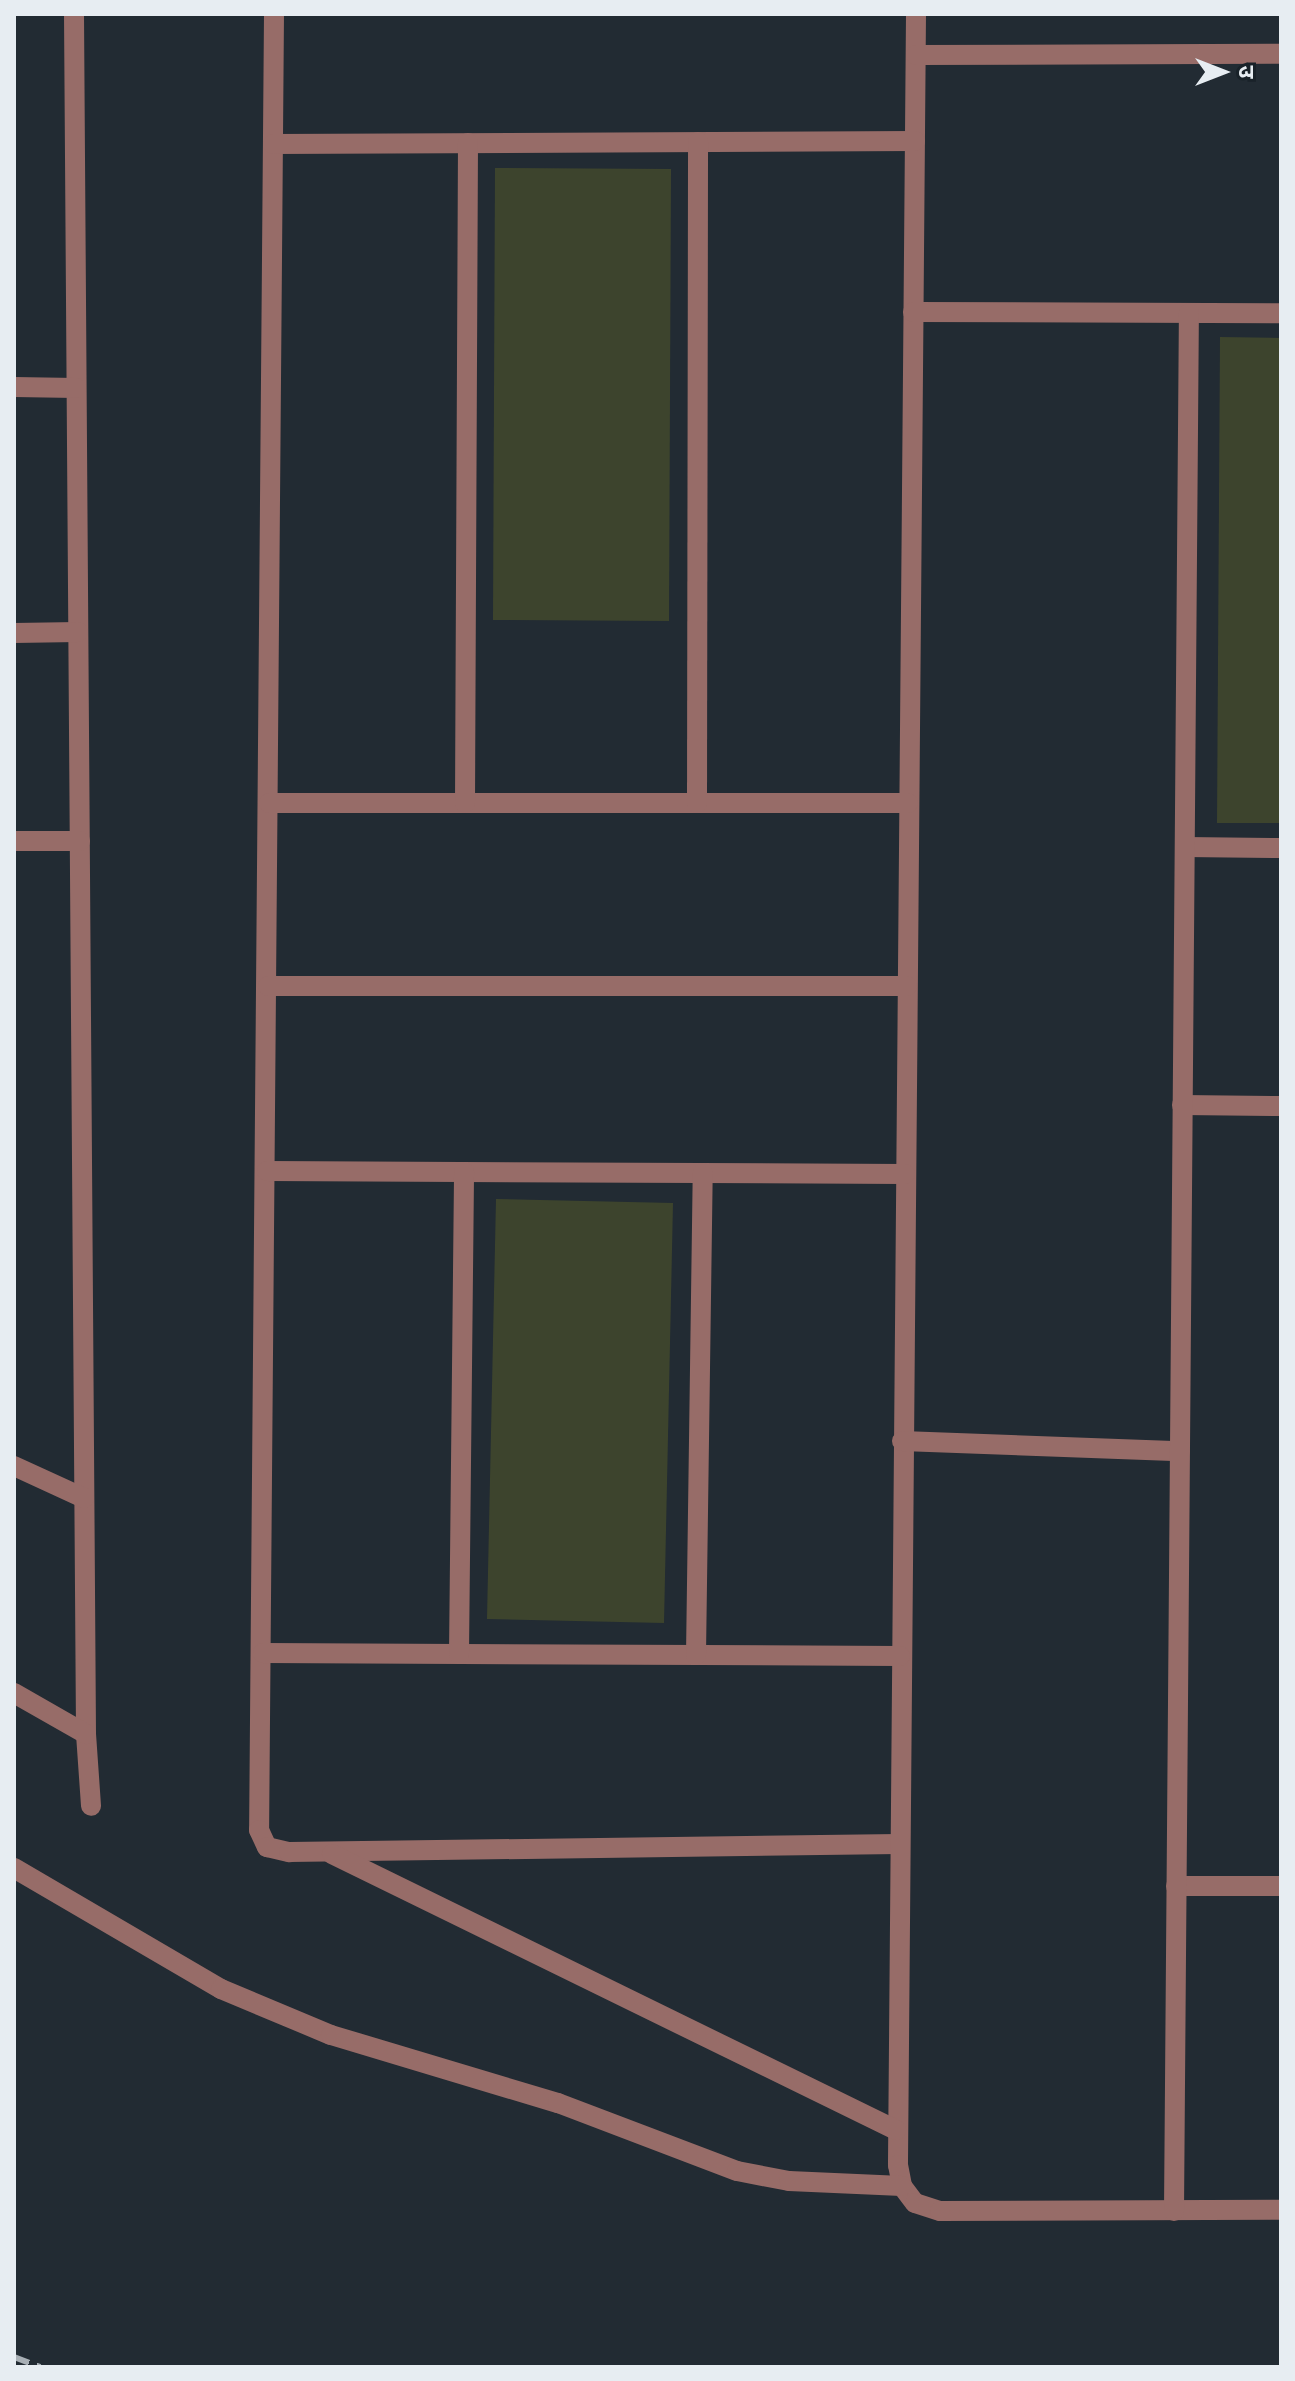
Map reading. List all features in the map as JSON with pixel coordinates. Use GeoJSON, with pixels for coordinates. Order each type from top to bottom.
{"type":"FeatureCollection","features":[{"type":"Feature","properties":{"kind":"street"},"geometry":{"type":"LineString","coordinates":[[74,14],[86,1734],[91,1806]]}},
{"type":"Feature","properties":{"kind":"street"},"geometry":{"type":"LineString","coordinates":[[274,14],[267,1171],[259,1830],[267,1847],[328,1852],[899,1844]]}},
{"type":"Feature","properties":{"kind":"street"},"geometry":{"type":"LineString","coordinates":[[916,14],[896,2130],[902,2186],[915,2203],[940,2211],[1281,2210]]}},
{"type":"Feature","properties":{"kind":"street"},"geometry":{"type":"LineString","coordinates":[[916,55],[1281,54]]}},
{"type":"Feature","properties":{"kind":"street"},"geometry":{"type":"LineString","coordinates":[[273,144],[915,141]]}},
{"type":"Feature","properties":{"kind":"street"},"geometry":{"type":"LineString","coordinates":[[697,803],[698,142]]}},
{"type":"Feature","properties":{"kind":"street"},"geometry":{"type":"LineString","coordinates":[[465,803],[468,143]]}},
{"type":"Feature","properties":{"kind":"street"},"geometry":{"type":"LineString","coordinates":[[913,312],[1281,313]]}},
{"type":"Feature","properties":{"kind":"street"},"geometry":{"type":"LineString","coordinates":[[1174,2211],[1189,313]]}},
{"type":"Feature","properties":{"kind":"street"},"geometry":{"type":"LineString","coordinates":[[14,387],[76,388]]}},
{"type":"Feature","properties":{"kind":"street"},"geometry":{"type":"LineString","coordinates":[[14,633],[78,632]]}},
{"type":"Feature","properties":{"kind":"street"},"geometry":{"type":"LineString","coordinates":[[269,803],[908,803]]}},
{"type":"Feature","properties":{"kind":"street"},"geometry":{"type":"LineString","coordinates":[[14,841],[80,841]]}},
{"type":"Feature","properties":{"kind":"street"},"geometry":{"type":"LineString","coordinates":[[1185,847],[1281,848]]}},
{"type":"Feature","properties":{"kind":"street"},"geometry":{"type":"LineString","coordinates":[[268,986],[907,986]]}},
{"type":"Feature","properties":{"kind":"street"},"geometry":{"type":"LineString","coordinates":[[1182,1105],[1281,1106]]}},
{"type":"Feature","properties":{"kind":"street"},"geometry":{"type":"LineString","coordinates":[[267,1171],[905,1174]]}},
{"type":"Feature","properties":{"kind":"street"},"geometry":{"type":"LineString","coordinates":[[459,1654],[464,1172]]}},
{"type":"Feature","properties":{"kind":"street"},"geometry":{"type":"LineString","coordinates":[[696,1655],[703,1173]]}},
{"type":"Feature","properties":{"kind":"street"},"geometry":{"type":"LineString","coordinates":[[902,1441],[1180,1451]]}},
{"type":"Feature","properties":{"kind":"street"},"geometry":{"type":"LineString","coordinates":[[14,1466],[84,1498]]}},
{"type":"Feature","properties":{"kind":"street"},"geometry":{"type":"LineString","coordinates":[[263,1653],[900,1656]]}},
{"type":"Feature","properties":{"kind":"street"},"geometry":{"type":"LineString","coordinates":[[14,1693],[86,1734]]}},
{"type":"Feature","properties":{"kind":"street"},"geometry":{"type":"LineString","coordinates":[[328,1852],[896,2130]]}},
{"type":"Feature","properties":{"kind":"street"},"geometry":{"type":"LineString","coordinates":[[14,1868],[221,1989],[331,2035],[558,2103],[737,2171],[789,2181],[902,2186]]}},
{"type":"Feature","properties":{"kind":"street"},"geometry":{"type":"LineString","coordinates":[[1176,1886],[1281,1886]]}},
{"type":"Feature","properties":{"kind":"green space"},"geometry":{"type":"Polygon","coordinates":[[[495,168],[671,169],[669,621],[493,620],[495,168]]]}},
{"type":"Feature","properties":{"kind":"green space"},"geometry":{"type":"Polygon","coordinates":[[[1220,337],[1281,338],[1281,823],[1217,823],[1220,337]]]}},
{"type":"Feature","properties":{"kind":"green space"},"geometry":{"type":"Polygon","coordinates":[[[496,1199],[673,1203],[664,1623],[487,1619],[496,1199]]]}},
{"type":"Feature","properties":{"kind":"railway"},"geometry":{"type":"LineString","coordinates":[[14,2357],[40,2367]]}}]}
